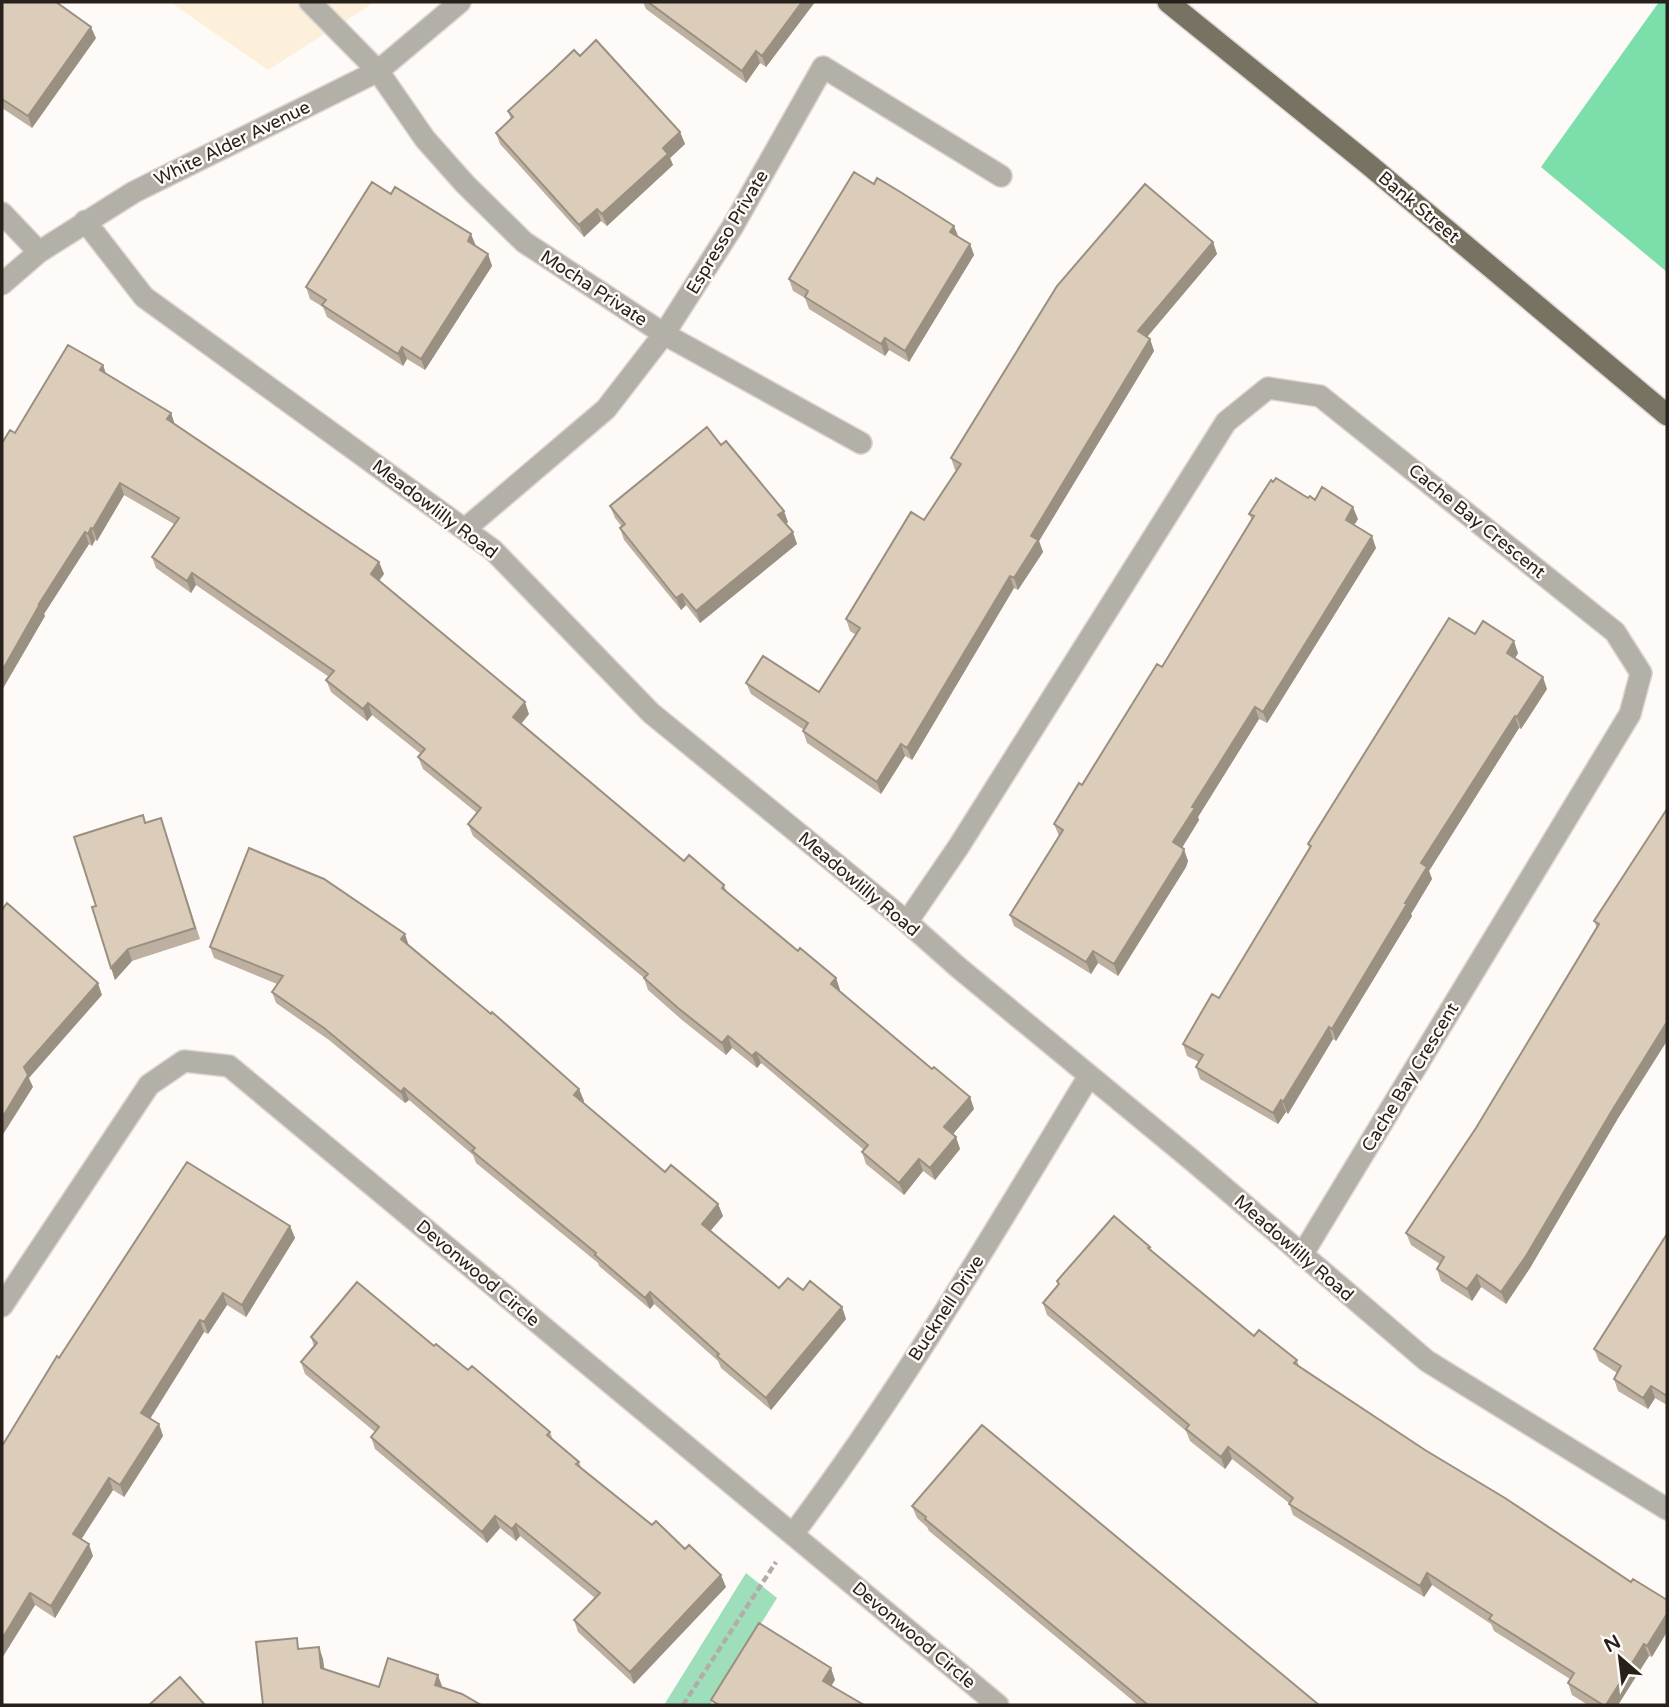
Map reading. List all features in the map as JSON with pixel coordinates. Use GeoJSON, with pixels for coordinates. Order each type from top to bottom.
{"type":"FeatureCollection","features":[{"type":"Feature","properties":{"kind":"main road","name":"Bank Street"},"geometry":{"type":"LineString","coordinates":[[1168,2],[1368,164],[1667,415]]}},
{"type":"Feature","properties":{"kind":"street","name":"Mocha Private"},"geometry":{"type":"LineString","coordinates":[[310,2],[378,71],[425,139],[465,184],[524,242],[664,334],[861,443]]}},
{"type":"Feature","properties":{"kind":"street","name":"White Alder Avenue"},"geometry":{"type":"LineString","coordinates":[[2,284],[39,252],[134,192],[378,71],[460,2]]}},
{"type":"Feature","properties":{"kind":"street","name":"Espresso Private"},"geometry":{"type":"LineString","coordinates":[[464,529],[606,409],[664,334],[733,226],[823,67],[1001,176]]}},
{"type":"Feature","properties":{"kind":"street"},"geometry":{"type":"LineString","coordinates":[[2,213],[39,252]]}},
{"type":"Feature","properties":{"kind":"street","name":"Meadowlilly Road"},"geometry":{"type":"LineString","coordinates":[[85,221],[144,297],[493,550],[651,713],[907,922],[1427,1361],[1667,1509]]}},
{"type":"Feature","properties":{"kind":"street","name":"Cache Bay Crescent"},"geometry":{"type":"LineString","coordinates":[[907,922],[959,846],[1226,422],[1268,388],[1320,396],[1615,632],[1640,673],[1630,714],[1302,1255]]}},
{"type":"Feature","properties":{"kind":"street","name":"Devonwood Circle"},"geometry":{"type":"LineString","coordinates":[[2,1306],[149,1085],[184,1061],[229,1066],[998,1705]]}},
{"type":"Feature","properties":{"kind":"street","name":"Bucknell Drive"},"geometry":{"type":"LineString","coordinates":[[793,1534],[836,1477],[960,1290],[1089,1076]]}},
{"type":"Feature","properties":{"kind":"path"},"geometry":{"type":"LineString","coordinates":[[683,1705],[793,1534]]}},
{"type":"Feature","properties":{"kind":"shaded area"},"geometry":{"type":"Polygon","coordinates":[[[170,2],[375,2],[268,70],[170,2]]]}},
{"type":"Feature","properties":{"kind":"green space"},"geometry":{"type":"Polygon","coordinates":[[[1659,2],[1667,2],[1667,272],[1541,167],[1659,2]]]}},
{"type":"Feature","properties":{"kind":"green space"},"geometry":{"type":"Polygon","coordinates":[[[746,1573],[777,1598],[710,1705],[664,1705],[746,1573]]]}},
{"type":"Feature","properties":{"kind":"building"},"geometry":{"type":"Polygon","coordinates":[[[2,2],[56,2],[91,27],[28,116],[2,99],[2,2]]]}},
{"type":"Feature","properties":{"kind":"building"},"geometry":{"type":"Polygon","coordinates":[[[648,2],[802,2],[762,56],[756,51],[742,71],[648,2]]]}},
{"type":"Feature","properties":{"kind":"building"},"geometry":{"type":"Polygon","coordinates":[[[596,40],[680,132],[663,148],[668,154],[602,214],[597,209],[579,225],[496,133],[513,117],[508,111],[574,50],[580,56],[596,40]]]}},
{"type":"Feature","properties":{"kind":"building"},"geometry":{"type":"Polygon","coordinates":[[[854,172],[874,184],[877,178],[902,193],[954,226],[950,232],[970,244],[905,351],[885,338],[881,344],[805,297],[808,291],[789,279],[854,172]]]}},
{"type":"Feature","properties":{"kind":"building"},"geometry":{"type":"Polygon","coordinates":[[[372,182],[391,194],[395,187],[471,234],[468,241],[488,254],[421,359],[402,347],[398,354],[322,305],[326,300],[306,287],[372,182]]]}},
{"type":"Feature","properties":{"kind":"building"},"geometry":{"type":"Polygon","coordinates":[[[1145,184],[1213,242],[1138,331],[1150,339],[1031,536],[1038,540],[1014,578],[1010,576],[907,748],[901,744],[877,782],[803,731],[808,723],[746,683],[763,656],[819,692],[860,628],[846,619],[911,512],[924,520],[961,464],[951,458],[1057,286],[1145,184]]]}},
{"type":"Feature","properties":{"kind":"building"},"geometry":{"type":"Polygon","coordinates":[[[68,345],[103,365],[100,370],[171,413],[167,419],[379,562],[371,574],[525,702],[513,717],[684,861],[689,855],[724,885],[722,888],[798,951],[800,948],[836,978],[831,984],[932,1069],[934,1067],[970,1097],[944,1127],[956,1137],[930,1168],[919,1159],[899,1183],[862,1152],[868,1145],[756,1052],[752,1056],[728,1036],[722,1043],[678,1008],[644,978],[648,974],[468,824],[481,808],[418,757],[425,749],[368,703],[363,709],[326,680],[334,671],[192,573],[187,581],[152,557],[179,518],[120,483],[93,529],[91,528],[88,534],[85,532],[39,604],[2,671],[2,443],[10,430],[15,433],[68,345]]]}},
{"type":"Feature","properties":{"kind":"building"},"geometry":{"type":"Polygon","coordinates":[[[707,427],[721,445],[726,441],[784,511],[778,515],[793,532],[696,611],[682,594],[676,598],[620,528],[625,524],[610,506],[707,427]]]}},
{"type":"Feature","properties":{"kind":"building"},"geometry":{"type":"Polygon","coordinates":[[[1276,478],[1315,500],[1322,487],[1353,507],[1346,520],[1372,536],[1263,712],[1255,707],[1192,807],[1195,808],[1173,842],[1184,849],[1182,855],[1114,964],[1093,951],[1086,962],[1010,915],[1063,830],[1054,824],[1079,783],[1082,785],[1157,664],[1162,667],[1254,516],[1249,514],[1271,480],[1273,482],[1276,478]]]}},
{"type":"Feature","properties":{"kind":"building"},"geometry":{"type":"Polygon","coordinates":[[[1449,618],[1475,634],[1483,621],[1514,641],[1507,653],[1543,677],[1421,863],[1427,867],[1332,1029],[1329,1027],[1283,1102],[1281,1100],[1273,1113],[1196,1067],[1203,1055],[1183,1044],[1212,994],[1219,998],[1311,846],[1308,844],[1449,618]]]}},
{"type":"Feature","properties":{"kind":"building"},"geometry":{"type":"Polygon","coordinates":[[[1667,809],[1667,1022],[1526,1256],[1501,1292],[1477,1275],[1467,1289],[1437,1269],[1444,1257],[1406,1233],[1476,1128],[1599,924],[1594,921],[1667,809]]]}},
{"type":"Feature","properties":{"kind":"building"},"geometry":{"type":"Polygon","coordinates":[[[143,815],[145,823],[161,818],[195,928],[128,949],[111,968],[92,907],[96,906],[74,837],[143,815]]]}},
{"type":"Feature","properties":{"kind":"building"},"geometry":{"type":"Polygon","coordinates":[[[249,848],[324,879],[405,934],[401,939],[491,1014],[492,1012],[579,1089],[574,1095],[665,1172],[671,1165],[718,1204],[702,1224],[779,1288],[788,1278],[803,1290],[810,1281],[842,1307],[766,1398],[650,1292],[645,1298],[595,1255],[596,1253],[472,1151],[475,1148],[404,1088],[401,1092],[324,1028],[272,992],[283,976],[210,947],[249,848]]]}},
{"type":"Feature","properties":{"kind":"building"},"geometry":{"type":"Polygon","coordinates":[[[7,903],[98,983],[24,1067],[28,1075],[2,1118],[2,910],[7,903]]]}},
{"type":"Feature","properties":{"kind":"building"},"geometry":{"type":"Polygon","coordinates":[[[187,1162],[290,1226],[242,1305],[223,1293],[204,1322],[200,1320],[141,1413],[159,1424],[120,1485],[109,1478],[73,1534],[89,1544],[51,1606],[30,1593],[2,1639],[2,1446],[57,1356],[59,1358],[187,1162]]]}},
{"type":"Feature","properties":{"kind":"building"},"geometry":{"type":"Polygon","coordinates":[[[1114,1216],[1150,1247],[1148,1248],[1254,1336],[1259,1330],[1297,1360],[1294,1363],[1425,1450],[1505,1498],[1631,1582],[1633,1579],[1667,1600],[1667,1614],[1647,1646],[1644,1644],[1606,1705],[1568,1683],[1574,1673],[1489,1619],[1492,1615],[1427,1573],[1420,1586],[1289,1504],[1293,1498],[1228,1447],[1221,1457],[1186,1429],[1189,1425],[1043,1303],[1059,1284],[1057,1281],[1114,1216]]]}},
{"type":"Feature","properties":{"kind":"building"},"geometry":{"type":"Polygon","coordinates":[[[1667,1234],[1667,1396],[1651,1386],[1643,1398],[1614,1379],[1621,1366],[1594,1349],[1667,1234]]]}},
{"type":"Feature","properties":{"kind":"building"},"geometry":{"type":"Polygon","coordinates":[[[357,1282],[434,1346],[436,1344],[468,1370],[472,1366],[550,1432],[547,1435],[579,1462],[576,1464],[652,1525],[656,1521],[685,1549],[689,1545],[721,1575],[630,1672],[574,1620],[600,1593],[516,1524],[512,1529],[495,1516],[482,1532],[371,1437],[379,1427],[301,1362],[317,1343],[311,1337],[357,1282]]]}},
{"type":"Feature","properties":{"kind":"building"},"geometry":{"type":"Polygon","coordinates":[[[982,1425],[1319,1705],[1148,1705],[912,1506],[982,1425]]]}},
{"type":"Feature","properties":{"kind":"building"},"geometry":{"type":"Polygon","coordinates":[[[759,1623],[831,1668],[823,1681],[864,1705],[719,1705],[711,1700],[759,1623]]]}},
{"type":"Feature","properties":{"kind":"building"},"geometry":{"type":"Polygon","coordinates":[[[297,1638],[298,1649],[319,1647],[321,1668],[379,1687],[388,1658],[438,1675],[435,1685],[462,1694],[481,1705],[263,1705],[256,1642],[297,1638]]]}},
{"type":"Feature","properties":{"kind":"building"},"geometry":{"type":"Polygon","coordinates":[[[180,1677],[205,1705],[149,1705],[180,1677]]]}}]}
